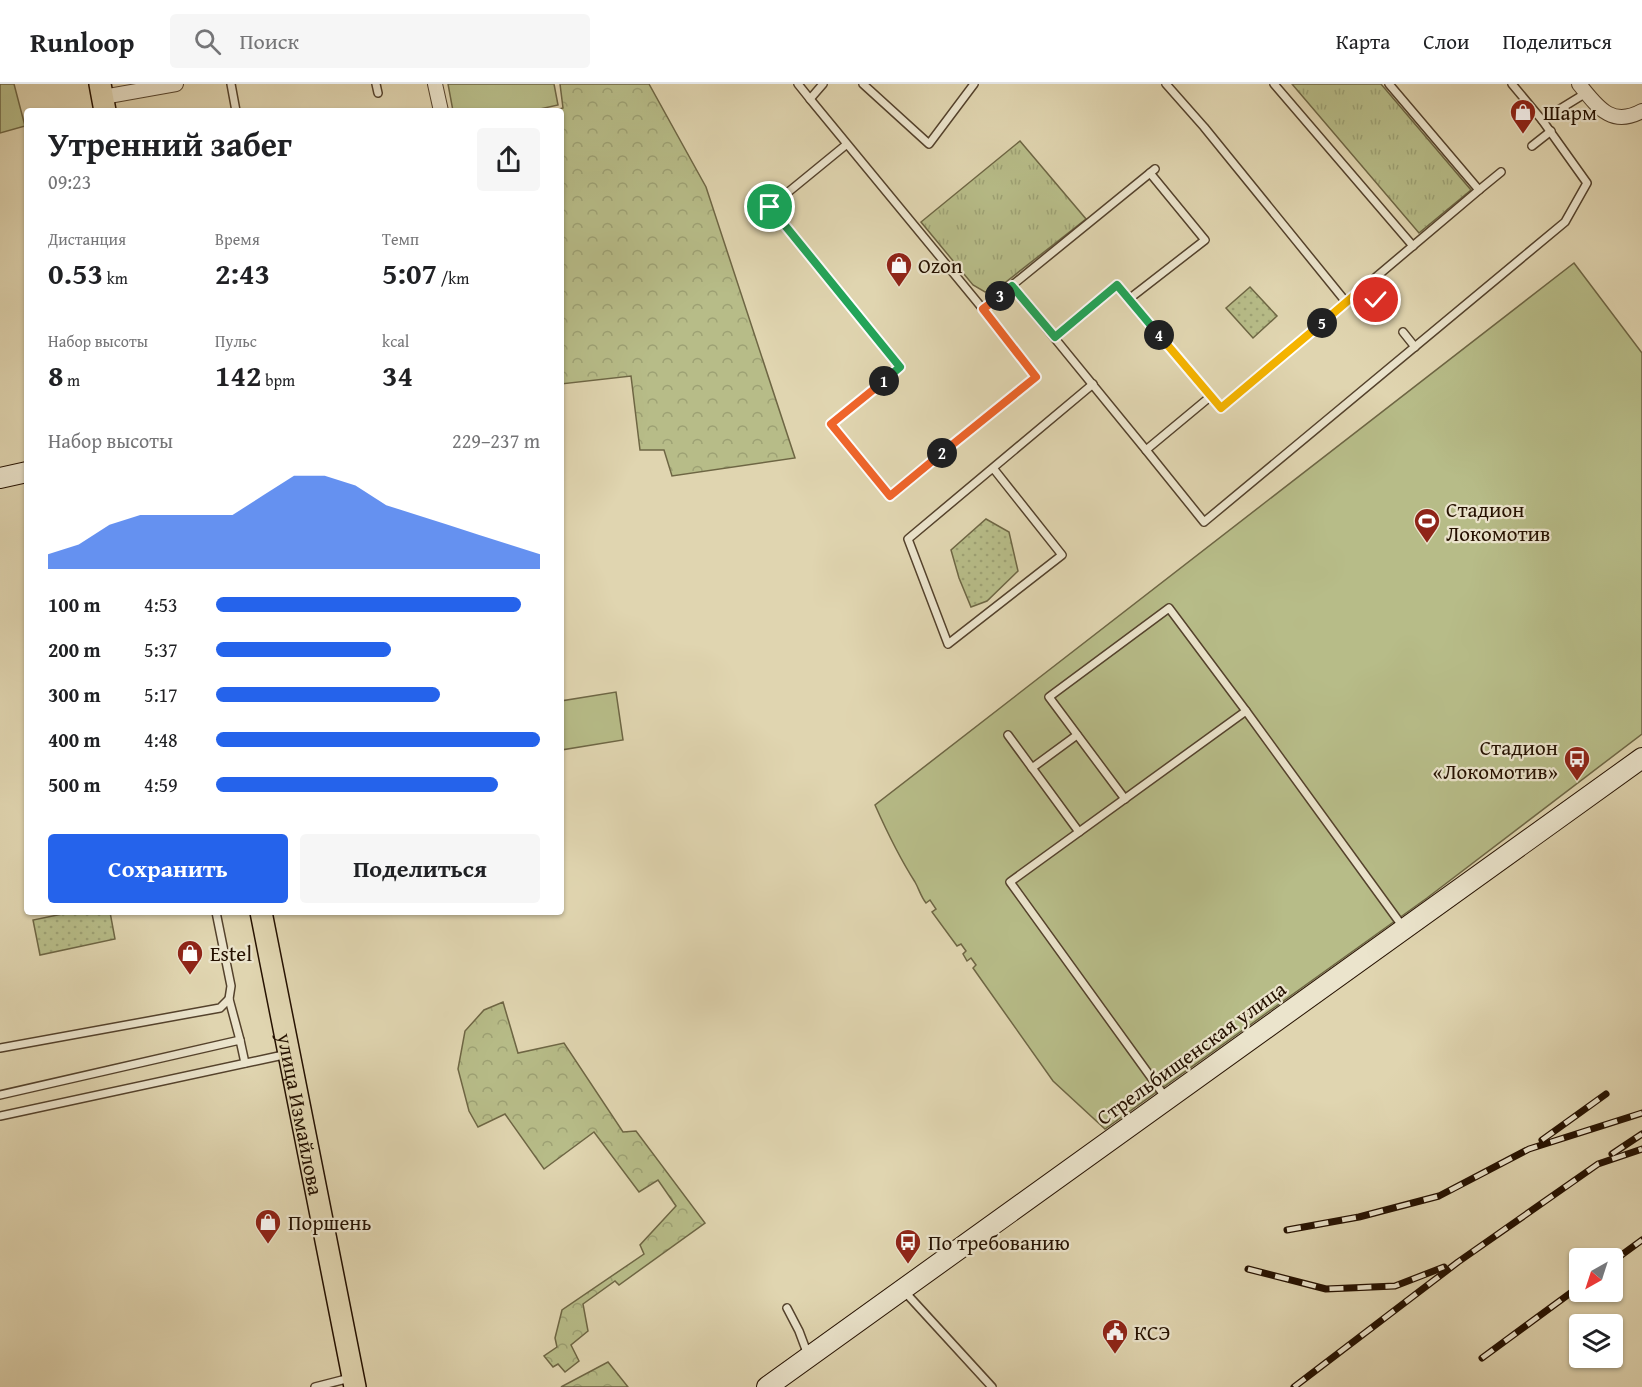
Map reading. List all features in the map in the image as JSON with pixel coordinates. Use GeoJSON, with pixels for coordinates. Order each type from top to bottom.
{"type":"FeatureCollection","features":[{"type":"Feature","properties":{"kind":"main road"},"geometry":{"type":"LineString","coordinates":[[0,478],[24,473]]}},
{"type":"Feature","properties":{"kind":"main road","name":"Стрельбищенская улица"},"geometry":{"type":"LineString","coordinates":[[767,1387],[1642,758]]}},
{"type":"Feature","properties":{"kind":"main road","name":"улица Измайлова"},"geometry":{"type":"LineString","coordinates":[[262,915],[354,1382]]}},
{"type":"Feature","properties":{"kind":"street"},"geometry":{"type":"LineString","coordinates":[[103,97],[176,84]]}},
{"type":"Feature","properties":{"kind":"street"},"geometry":{"type":"LineString","coordinates":[[435,84],[440,108]]}},
{"type":"Feature","properties":{"kind":"street"},"geometry":{"type":"LineString","coordinates":[[1582,88],[1602,111],[1613,116],[1633,116],[1642,111]]}},
{"type":"Feature","properties":{"kind":"lane"},"geometry":{"type":"LineString","coordinates":[[231,84],[235,108]]}},
{"type":"Feature","properties":{"kind":"lane"},"geometry":{"type":"LineString","coordinates":[[376,84],[378,93]]}},
{"type":"Feature","properties":{"kind":"lane"},"geometry":{"type":"LineString","coordinates":[[798,84],[983,309],[1036,377],[890,496],[831,424],[900,367],[770,207],[847,144]]}},
{"type":"Feature","properties":{"kind":"lane"},"geometry":{"type":"LineString","coordinates":[[810,99],[823,84]]}},
{"type":"Feature","properties":{"kind":"lane"},"geometry":{"type":"LineString","coordinates":[[863,84],[929,144],[974,84]]}},
{"type":"Feature","properties":{"kind":"lane"},"geometry":{"type":"LineString","coordinates":[[1166,84],[1346,302]]}},
{"type":"Feature","properties":{"kind":"lane"},"geometry":{"type":"LineString","coordinates":[[1274,84],[1413,246]]}},
{"type":"Feature","properties":{"kind":"lane"},"geometry":{"type":"LineString","coordinates":[[1389,84],[1479,190]]}},
{"type":"Feature","properties":{"kind":"lane"},"geometry":{"type":"LineString","coordinates":[[1012,286],[1204,522],[1565,222],[1587,183],[1551,131],[1512,84]]}},
{"type":"Feature","properties":{"kind":"lane"},"geometry":{"type":"LineString","coordinates":[[1542,120],[1582,88]]}},
{"type":"Feature","properties":{"kind":"lane"},"geometry":{"type":"LineString","coordinates":[[1532,146],[1551,131]]}},
{"type":"Feature","properties":{"kind":"lane"},"geometry":{"type":"LineString","coordinates":[[983,309],[1153,171],[1205,240],[1129,299]]}},
{"type":"Feature","properties":{"kind":"lane"},"geometry":{"type":"LineString","coordinates":[[1055,337],[1117,285],[1221,408],[1501,172]]}},
{"type":"Feature","properties":{"kind":"lane"},"geometry":{"type":"LineString","coordinates":[[1364,287],[1376,300]]}},
{"type":"Feature","properties":{"kind":"lane"},"geometry":{"type":"LineString","coordinates":[[1403,332],[1415,347]]}},
{"type":"Feature","properties":{"kind":"lane"},"geometry":{"type":"LineString","coordinates":[[993,468],[1062,555],[948,644],[908,539],[1093,384]]}},
{"type":"Feature","properties":{"kind":"lane"},"geometry":{"type":"LineString","coordinates":[[1146,450],[1211,396]]}},
{"type":"Feature","properties":{"kind":"lane"},"geometry":{"type":"LineString","coordinates":[[1125,799],[1049,697],[1169,608],[1405,929]]}},
{"type":"Feature","properties":{"kind":"lane"},"geometry":{"type":"LineString","coordinates":[[1167,1100],[1010,882],[1246,711]]}},
{"type":"Feature","properties":{"kind":"lane"},"geometry":{"type":"LineString","coordinates":[[1008,735],[1079,832]]}},
{"type":"Feature","properties":{"kind":"lane"},"geometry":{"type":"LineString","coordinates":[[1032,768],[1077,735]]}},
{"type":"Feature","properties":{"kind":"lane"},"geometry":{"type":"LineString","coordinates":[[0,1048],[220,1008],[228,999],[231,986],[217,915]]}},
{"type":"Feature","properties":{"kind":"lane"},"geometry":{"type":"LineString","coordinates":[[228,999],[245,1063]]}},
{"type":"Feature","properties":{"kind":"lane"},"geometry":{"type":"LineString","coordinates":[[0,1095],[240,1040]]}},
{"type":"Feature","properties":{"kind":"lane"},"geometry":{"type":"LineString","coordinates":[[0,1116],[290,1054]]}},
{"type":"Feature","properties":{"kind":"lane"},"geometry":{"type":"LineString","coordinates":[[903,1290],[992,1387]]}},
{"type":"Feature","properties":{"kind":"lane"},"geometry":{"type":"LineString","coordinates":[[788,1308],[809,1357]]}},
{"type":"Feature","properties":{"kind":"lane"},"geometry":{"type":"LineString","coordinates":[[315,1387],[354,1382]]}},
{"type":"Feature","properties":{"kind":"green space"},"geometry":{"type":"Polygon","coordinates":[[[0,84],[14,84],[24,126],[0,133],[0,84]]]}},
{"type":"Feature","properties":{"kind":"green space"},"geometry":{"type":"Polygon","coordinates":[[[448,84],[554,84],[558,105],[544,108],[452,108],[448,84]]]}},
{"type":"Feature","properties":{"kind":"green space"},"geometry":{"type":"Polygon","coordinates":[[[560,84],[649,84],[706,187],[795,458],[672,476],[664,450],[640,450],[631,376],[564,384],[563,108],[560,84]]]}},
{"type":"Feature","properties":{"kind":"green space"},"geometry":{"type":"Polygon","coordinates":[[[1292,84],[1381,84],[1471,190],[1419,233],[1292,84]]]}},
{"type":"Feature","properties":{"kind":"green space"},"geometry":{"type":"Polygon","coordinates":[[[1020,141],[1086,219],[997,289],[985,292],[973,285],[921,222],[1020,141]]]}},
{"type":"Feature","properties":{"kind":"green space","name":"Стадион Локомотив"},"geometry":{"type":"Polygon","coordinates":[[[1574,263],[1642,353],[1642,734],[1427,898],[1105,1129],[1053,1081],[973,968],[976,965],[971,958],[967,961],[963,954],[966,951],[961,944],[957,946],[932,912],[936,909],[930,900],[926,903],[923,898],[875,805],[1574,263]]]}},
{"type":"Feature","properties":{"kind":"green space"},"geometry":{"type":"Polygon","coordinates":[[[1250,287],[1277,316],[1253,338],[1226,308],[1250,287]]]}},
{"type":"Feature","properties":{"kind":"green space"},"geometry":{"type":"Polygon","coordinates":[[[986,519],[1009,532],[1018,571],[987,601],[971,607],[951,550],[986,519]]]}},
{"type":"Feature","properties":{"kind":"green space"},"geometry":{"type":"Polygon","coordinates":[[[616,692],[623,740],[564,750],[564,701],[616,692]]]}},
{"type":"Feature","properties":{"kind":"green space"},"geometry":{"type":"Polygon","coordinates":[[[57,915],[111,915],[115,939],[40,955],[33,920],[57,915]]]}},
{"type":"Feature","properties":{"kind":"green space"},"geometry":{"type":"Polygon","coordinates":[[[503,1002],[518,1053],[564,1043],[623,1132],[636,1131],[705,1223],[619,1285],[615,1281],[583,1304],[588,1331],[571,1345],[579,1361],[565,1372],[558,1364],[553,1367],[544,1356],[557,1347],[555,1338],[562,1310],[644,1254],[640,1245],[676,1206],[658,1180],[639,1192],[594,1132],[544,1169],[505,1114],[478,1127],[469,1111],[458,1069],[465,1031],[484,1010],[503,1002]]]}},
{"type":"Feature","properties":{"kind":"green space"},"geometry":{"type":"Polygon","coordinates":[[[608,1362],[628,1387],[561,1387],[608,1362]]]}},
{"type":"Feature","properties":{"kind":"railway"},"geometry":{"type":"LineString","coordinates":[[1542,1140],[1606,1094]]}},
{"type":"Feature","properties":{"kind":"railway"},"geometry":{"type":"LineString","coordinates":[[1287,1230],[1359,1217],[1439,1196],[1529,1149],[1642,1113]]}},
{"type":"Feature","properties":{"kind":"railway"},"geometry":{"type":"LineString","coordinates":[[1612,1154],[1642,1134]]}},
{"type":"Feature","properties":{"kind":"railway"},"geometry":{"type":"LineString","coordinates":[[1294,1387],[1458,1262],[1598,1164],[1642,1149]]}},
{"type":"Feature","properties":{"kind":"railway"},"geometry":{"type":"LineString","coordinates":[[1623,1254],[1642,1240]]}},
{"type":"Feature","properties":{"kind":"railway"},"geometry":{"type":"LineString","coordinates":[[1248,1269],[1326,1289],[1395,1286],[1444,1267]]}},
{"type":"Feature","properties":{"kind":"railway"},"geometry":{"type":"LineString","coordinates":[[1482,1358],[1569,1294]]}},
{"type":"Feature","properties":{"kind":"place","name":"Шарм"},"geometry":{"type":"Point","coordinates":[1523,135]}},
{"type":"Feature","properties":{"kind":"place","name":"Ozon"},"geometry":{"type":"Point","coordinates":[899,288]}},
{"type":"Feature","properties":{"kind":"place","name":"Стадион Локомотив"},"geometry":{"type":"Point","coordinates":[1427,544]}},
{"type":"Feature","properties":{"kind":"place","name":"Стадион «Локомотив»"},"geometry":{"type":"Point","coordinates":[1577,782]}},
{"type":"Feature","properties":{"kind":"place","name":"Estel"},"geometry":{"type":"Point","coordinates":[190,976]}},
{"type":"Feature","properties":{"kind":"place","name":"Поршень"},"geometry":{"type":"Point","coordinates":[268,1245]}},
{"type":"Feature","properties":{"kind":"place","name":"По требованию"},"geometry":{"type":"Point","coordinates":[908,1265]}},
{"type":"Feature","properties":{"kind":"place","name":"КСЭ"},"geometry":{"type":"Point","coordinates":[1115,1355]}},
{"type":"Feature","properties":{"kind":"route"},"geometry":{"type":"LineString","coordinates":[[770,207],[900,367],[831,424],[890,496],[1036,377],[983,309],[1012,286],[1055,337],[1117,285],[1221,408],[1364,287],[1376,300]]}}]}
